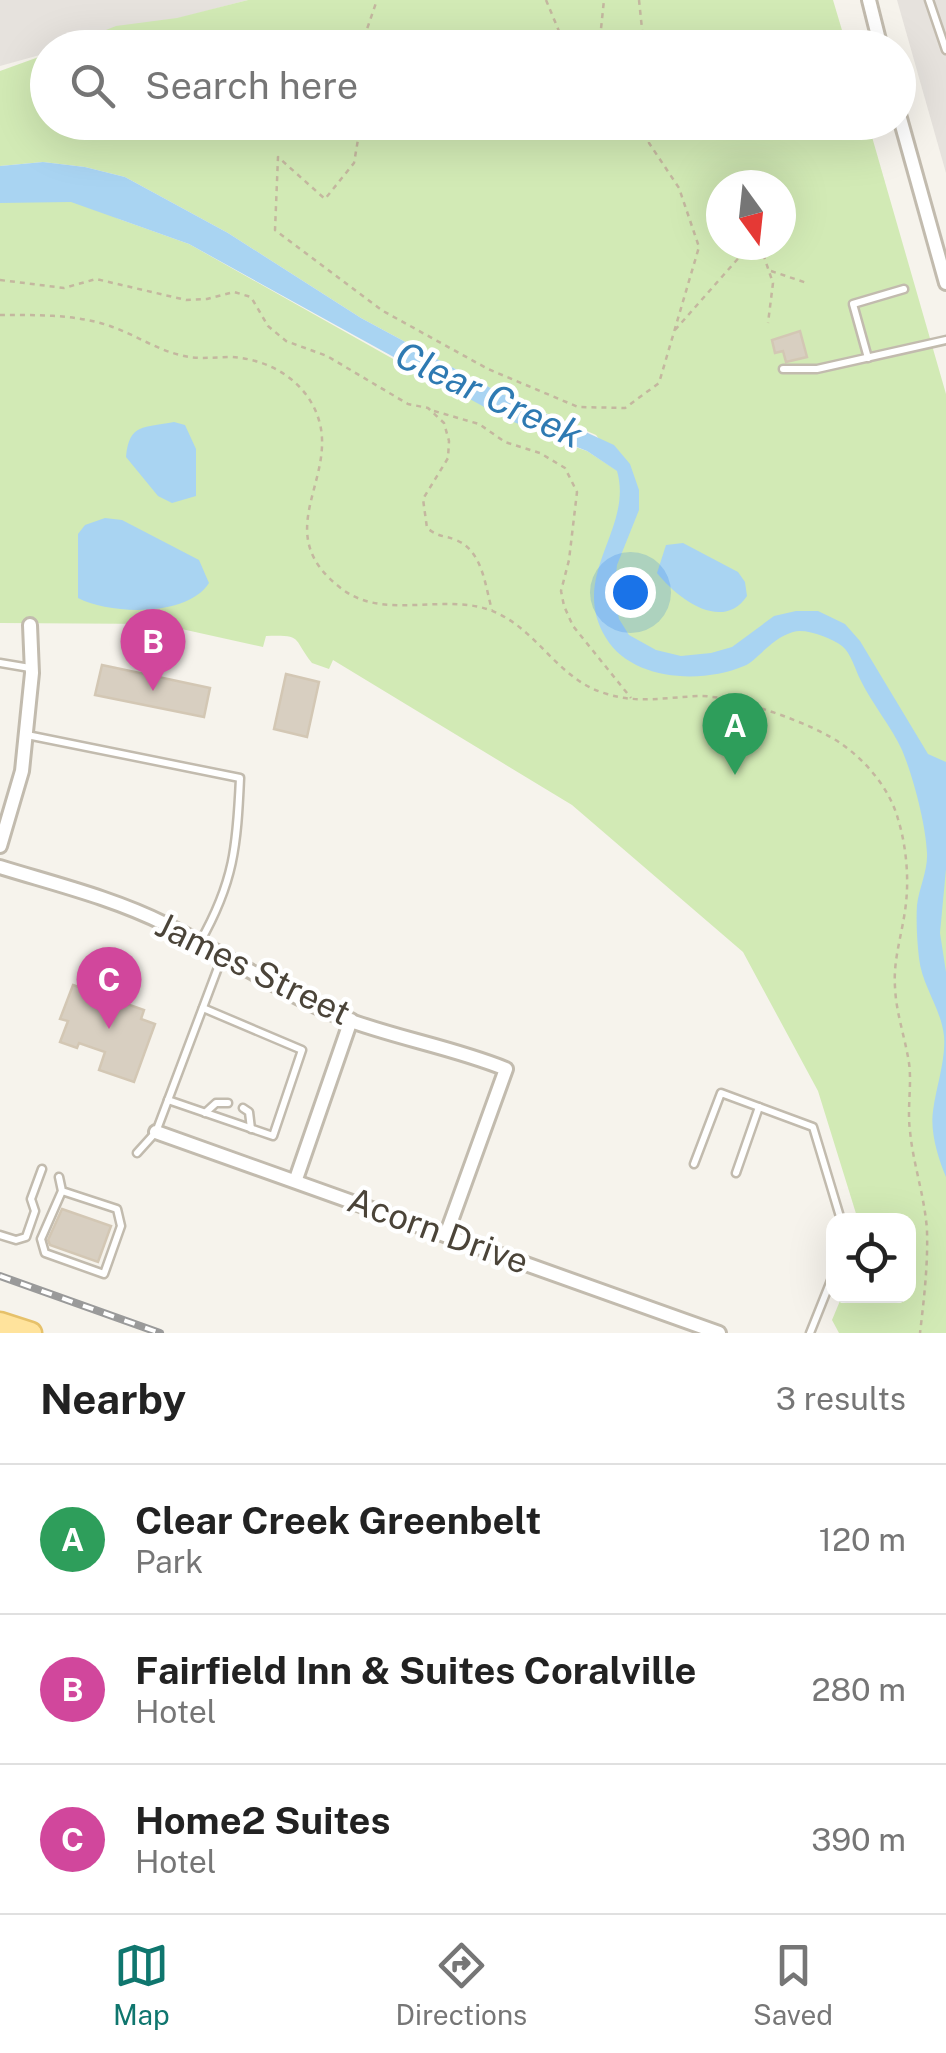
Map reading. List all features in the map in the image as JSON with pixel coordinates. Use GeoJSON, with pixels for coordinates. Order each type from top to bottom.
{"type":"FeatureCollection","features":[{"type":"Feature","properties":{"kind":"main road"},"geometry":{"type":"LineString","coordinates":[[0,1322],[32,1333]]}},
{"type":"Feature","properties":{"kind":"street"},"geometry":{"type":"LineString","coordinates":[[869,0],[877,30]]}},
{"type":"Feature","properties":{"kind":"street"},"geometry":{"type":"LineString","coordinates":[[906,140],[946,283]]}},
{"type":"Feature","properties":{"kind":"street"},"geometry":{"type":"LineString","coordinates":[[0,846],[22,771],[32,668],[30,626]]}},
{"type":"Feature","properties":{"kind":"street","name":"James Street"},"geometry":{"type":"LineString","coordinates":[[0,866],[118,904],[351,1020],[463,1051],[506,1069],[446,1235]]}},
{"type":"Feature","properties":{"kind":"street"},"geometry":{"type":"LineString","coordinates":[[296,1179],[351,1020]]}},
{"type":"Feature","properties":{"kind":"street","name":"Acorn Drive"},"geometry":{"type":"LineString","coordinates":[[156,1132],[719,1333]]}},
{"type":"Feature","properties":{"kind":"lane"},"geometry":{"type":"LineString","coordinates":[[929,0],[946,50]]}},
{"type":"Feature","properties":{"kind":"lane"},"geometry":{"type":"LineString","coordinates":[[868,358],[853,304],[904,289]]}},
{"type":"Feature","properties":{"kind":"lane"},"geometry":{"type":"LineString","coordinates":[[783,369],[817,368],[946,340]]}},
{"type":"Feature","properties":{"kind":"lane"},"geometry":{"type":"LineString","coordinates":[[0,664],[32,668]]}},
{"type":"Feature","properties":{"kind":"lane"},"geometry":{"type":"LineString","coordinates":[[27,734],[240,778],[238,833],[230,879],[200,942]]}},
{"type":"Feature","properties":{"kind":"lane"},"geometry":{"type":"LineString","coordinates":[[136,1153],[156,1132],[222,956]]}},
{"type":"Feature","properties":{"kind":"lane"},"geometry":{"type":"LineString","coordinates":[[168,1100],[273,1136],[302,1050],[203,1008]]}},
{"type":"Feature","properties":{"kind":"lane"},"geometry":{"type":"LineString","coordinates":[[694,1164],[721,1093],[814,1126],[839,1213]]}},
{"type":"Feature","properties":{"kind":"lane"},"geometry":{"type":"LineString","coordinates":[[205,1113],[216,1103],[228,1103]]}},
{"type":"Feature","properties":{"kind":"lane"},"geometry":{"type":"LineString","coordinates":[[736,1173],[759,1107]]}},
{"type":"Feature","properties":{"kind":"lane"},"geometry":{"type":"LineString","coordinates":[[243,1108],[250,1112],[251,1129]]}},
{"type":"Feature","properties":{"kind":"lane"},"geometry":{"type":"LineString","coordinates":[[0,1235],[16,1240],[26,1237],[36,1211],[31,1199],[42,1170]]}},
{"type":"Feature","properties":{"kind":"lane"},"geometry":{"type":"LineString","coordinates":[[59,1177],[62,1191],[41,1246],[45,1252],[104,1274],[121,1226],[117,1209],[62,1191]]}},
{"type":"Feature","properties":{"kind":"lane"},"geometry":{"type":"LineString","coordinates":[[810,1333],[826,1294]]}},
{"type":"Feature","properties":{"kind":"path"},"geometry":{"type":"LineString","coordinates":[[368,30],[378,0]]}},
{"type":"Feature","properties":{"kind":"path"},"geometry":{"type":"LineString","coordinates":[[546,0],[558,30]]}},
{"type":"Feature","properties":{"kind":"path"},"geometry":{"type":"LineString","coordinates":[[601,30],[604,0]]}},
{"type":"Feature","properties":{"kind":"path"},"geometry":{"type":"LineString","coordinates":[[639,0],[642,30]]}},
{"type":"Feature","properties":{"kind":"path"},"geometry":{"type":"LineString","coordinates":[[358,140],[354,163],[326,199],[278,157],[275,230],[384,310],[488,369],[578,407],[625,408],[659,383],[699,247],[678,188],[649,140]]}},
{"type":"Feature","properties":{"kind":"path"},"geometry":{"type":"LineString","coordinates":[[672,333],[737,260]]}},
{"type":"Feature","properties":{"kind":"path"},"geometry":{"type":"LineString","coordinates":[[765,260],[773,283],[768,322]]}},
{"type":"Feature","properties":{"kind":"path"},"geometry":{"type":"LineString","coordinates":[[768,270],[807,284]]}},
{"type":"Feature","properties":{"kind":"path"},"geometry":{"type":"LineString","coordinates":[[0,280],[64,288],[96,279],[186,300],[234,292],[251,297],[268,326],[286,341],[327,356],[408,404],[479,424],[505,442],[553,459],[565,468],[577,492],[561,591],[564,606],[573,626],[633,700]]}},
{"type":"Feature","properties":{"kind":"path"},"geometry":{"type":"LineString","coordinates":[[0,316],[78,318],[108,325],[185,357],[232,357],[266,364],[284,373],[300,387],[320,424],[321,446],[306,525],[317,562],[356,598],[388,605],[455,602],[492,611],[515,624],[577,681],[603,694],[633,700],[714,697],[741,702],[840,742],[865,763],[885,789],[897,814],[906,876],[894,988],[909,1063],[910,1129],[926,1228],[927,1280],[920,1333]]}},
{"type":"Feature","properties":{"kind":"path"},"geometry":{"type":"LineString","coordinates":[[428,408],[444,423],[450,440],[448,458],[423,499],[427,528],[440,538],[457,540],[476,555],[492,611]]}},
{"type":"Feature","properties":{"kind":"shaded area"},"geometry":{"type":"Polygon","coordinates":[[[0,0],[248,0],[134,30],[30,30],[30,58],[0,66],[0,0]]]}},
{"type":"Feature","properties":{"kind":"shaded area"},"geometry":{"type":"Polygon","coordinates":[[[897,0],[946,0],[946,173],[916,67],[916,30],[905,30],[897,0]]]}},
{"type":"Feature","properties":{"kind":"green space"},"geometry":{"type":"Polygon","coordinates":[[[248,0],[833,0],[842,30],[106,30],[248,0]]]}},
{"type":"Feature","properties":{"kind":"green space"},"geometry":{"type":"Polygon","coordinates":[[[30,60],[30,140],[873,140],[946,394],[946,1333],[839,1333],[832,1320],[839,1303],[916,1303],[916,1213],[856,1213],[818,1091],[743,952],[572,805],[333,660],[329,669],[312,663],[299,643],[286,636],[266,636],[263,647],[159,624],[0,623],[0,195],[65,193],[119,219],[189,244],[395,360],[549,438],[587,451],[618,471],[621,485],[638,490],[596,435],[498,392],[361,318],[228,233],[125,177],[43,162],[0,166],[0,71],[30,60]]]}},
{"type":"Feature","properties":{"kind":"water","name":"Clear Creek"},"geometry":{"type":"Polygon","coordinates":[[[43,162],[125,177],[228,233],[361,318],[498,392],[614,445],[630,464],[639,490],[639,510],[617,565],[614,595],[619,619],[629,635],[656,650],[681,656],[732,647],[774,616],[796,611],[818,611],[845,624],[860,641],[928,754],[946,762],[946,869],[940,933],[946,972],[946,1177],[935,1145],[932,1119],[944,1036],[921,968],[917,938],[917,905],[927,859],[924,829],[902,750],[845,649],[825,637],[798,631],[778,639],[744,666],[727,672],[669,675],[633,663],[606,638],[596,615],[594,594],[617,513],[617,471],[587,451],[506,419],[189,244],[71,202],[0,203],[0,166],[43,162]]]}},
{"type":"Feature","properties":{"kind":"water"},"geometry":{"type":"Polygon","coordinates":[[[174,422],[185,425],[196,449],[196,496],[172,503],[158,496],[126,457],[131,438],[140,429],[174,422]]]}},
{"type":"Feature","properties":{"kind":"water"},"geometry":{"type":"Polygon","coordinates":[[[105,518],[122,520],[199,560],[209,583],[184,602],[148,610],[109,608],[78,598],[78,534],[85,525],[105,518]]]}},
{"type":"Feature","properties":{"kind":"water"},"geometry":{"type":"Polygon","coordinates":[[[683,543],[738,572],[745,582],[747,596],[737,607],[725,612],[700,608],[657,573],[666,545],[683,543]]]}},
{"type":"Feature","properties":{"kind":"building"},"geometry":{"type":"Polygon","coordinates":[[[800,331],[807,357],[786,362],[783,351],[775,353],[772,340],[800,331]]]}},
{"type":"Feature","properties":{"kind":"building"},"geometry":{"type":"Polygon","coordinates":[[[102,665],[210,688],[204,717],[95,695],[102,665]]]}},
{"type":"Feature","properties":{"kind":"building"},"geometry":{"type":"Polygon","coordinates":[[[286,674],[319,682],[307,737],[274,729],[286,674]]]}},
{"type":"Feature","properties":{"kind":"building"},"geometry":{"type":"Polygon","coordinates":[[[73,985],[144,1010],[141,1019],[155,1024],[134,1082],[99,1070],[105,1052],[79,1043],[77,1048],[60,1042],[68,1021],[60,1019],[73,985]]]}},
{"type":"Feature","properties":{"kind":"building"},"geometry":{"type":"Polygon","coordinates":[[[62,1209],[111,1226],[98,1262],[50,1245],[48,1240],[62,1209]]]}},
{"type":"Feature","properties":{"kind":"railway"},"geometry":{"type":"LineString","coordinates":[[0,1276],[160,1333]]}},
{"type":"Feature","properties":{"kind":"place","name":"Fairfield Inn & Suites Coralville"},"geometry":{"type":"Point","coordinates":[153,691]}},
{"type":"Feature","properties":{"kind":"place","name":"Clear Creek Greenbelt"},"geometry":{"type":"Point","coordinates":[735,775]}},
{"type":"Feature","properties":{"kind":"place","name":"Home2 Suites"},"geometry":{"type":"Point","coordinates":[109,1029]}}]}
